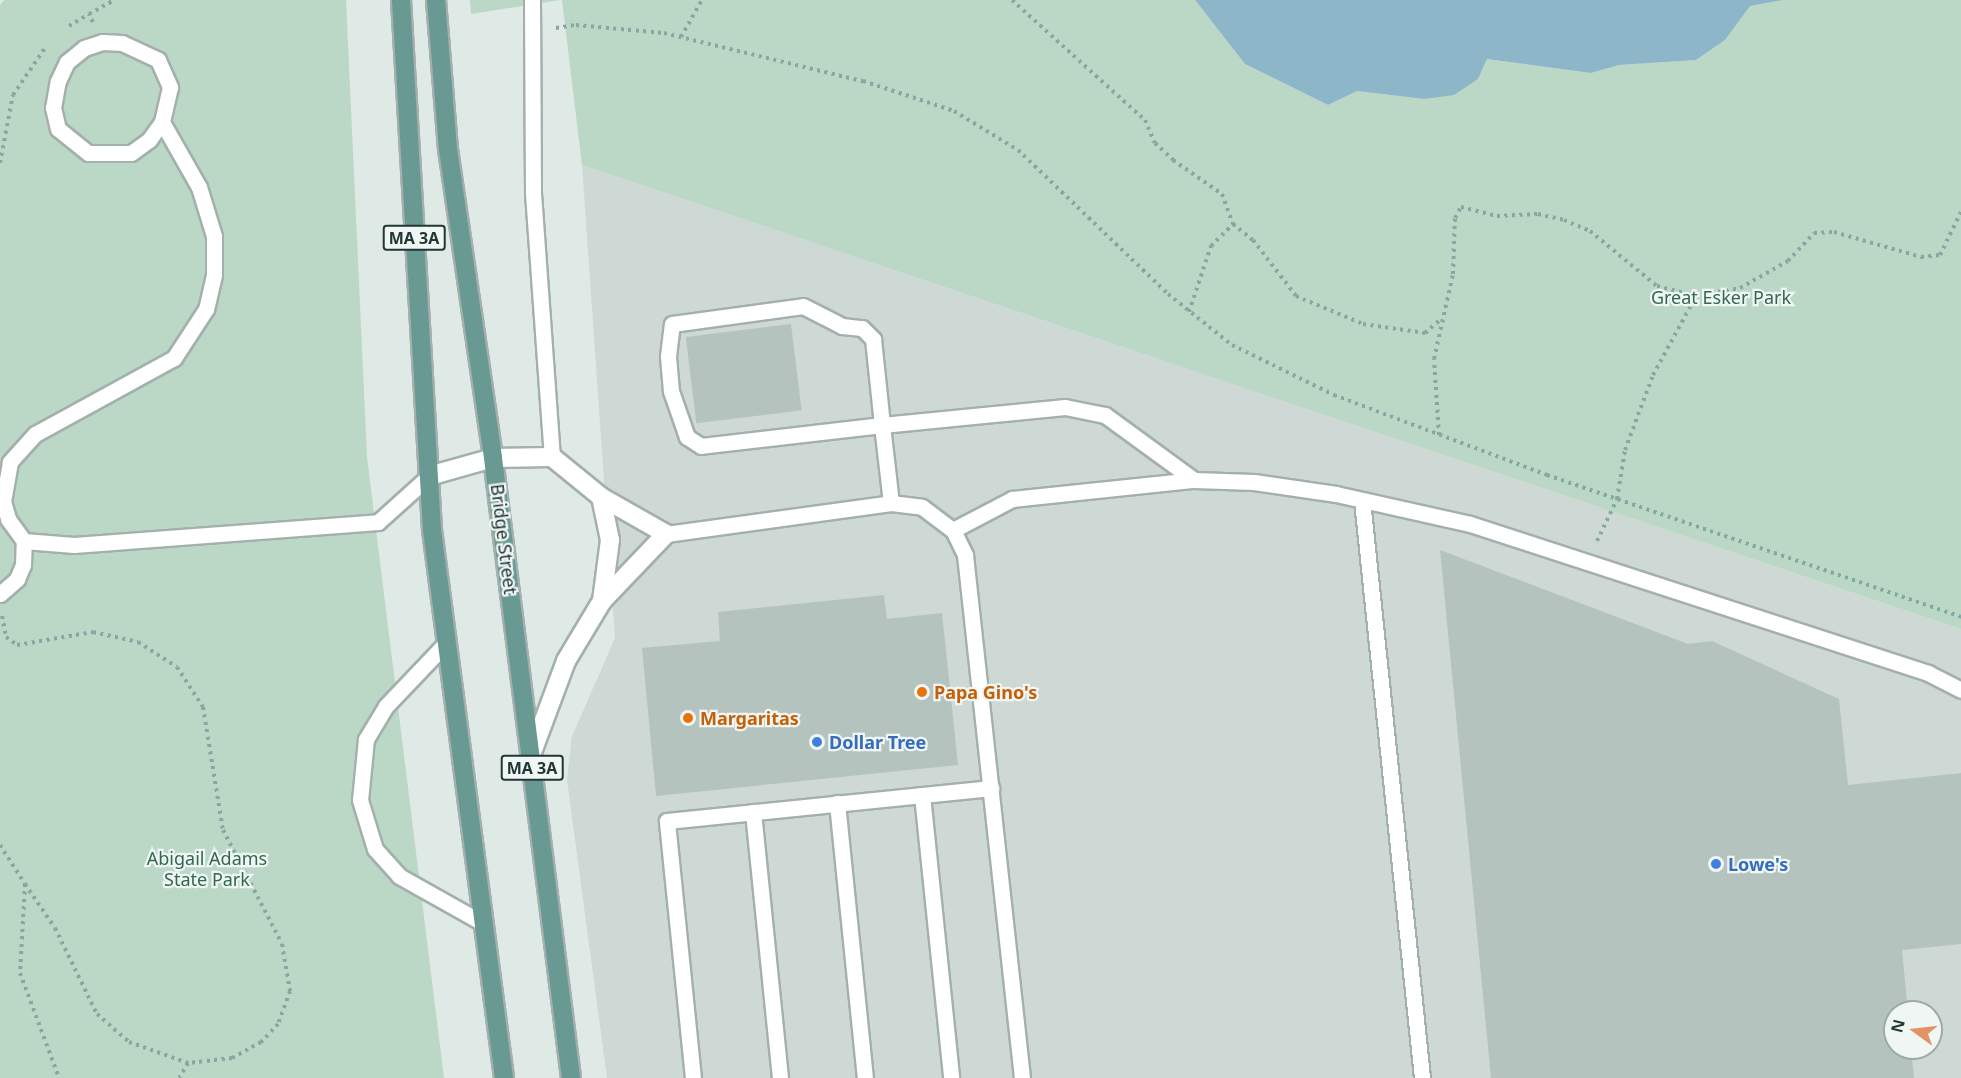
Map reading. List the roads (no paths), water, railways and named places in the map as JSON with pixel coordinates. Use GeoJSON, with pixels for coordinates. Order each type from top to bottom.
{"type":"FeatureCollection","features":[{"type":"Feature","properties":{"kind":"main road","name":"MA 3A"},"geometry":{"type":"LineString","coordinates":[[401,0],[429,476],[446,643],[481,922],[504,1078]]}},
{"type":"Feature","properties":{"kind":"main road","name":"Bridge Street"},"geometry":{"type":"LineString","coordinates":[[436,0],[448,149],[493,458],[571,1078]]}},
{"type":"Feature","properties":{"kind":"street"},"geometry":{"type":"LineString","coordinates":[[429,476],[493,458],[552,458],[601,497],[666,534],[602,601],[566,661],[531,755]]}},
{"type":"Feature","properties":{"kind":"street"},"geometry":{"type":"LineString","coordinates":[[601,497],[610,540],[602,601]]}},
{"type":"Feature","properties":{"kind":"lane"},"geometry":{"type":"LineString","coordinates":[[532,0],[533,193],[552,458]]}},
{"type":"Feature","properties":{"kind":"lane"},"geometry":{"type":"LineString","coordinates":[[122,43],[144,51],[158,60],[168,80],[169,105],[162,122],[149,140],[131,153],[88,153],[58,129],[53,108],[58,81],[67,62],[84,48],[122,43]]}},
{"type":"Feature","properties":{"kind":"lane"},"geometry":{"type":"LineString","coordinates":[[0,594],[17,579],[23,565],[24,541],[4,517],[4,480],[20,449],[35,434],[174,358],[206,309],[214,275],[214,236],[199,187],[162,122]]}},
{"type":"Feature","properties":{"kind":"lane"},"geometry":{"type":"LineString","coordinates":[[891,503],[882,425],[873,339],[862,328],[843,326],[803,306],[672,324],[671,391],[687,437],[701,446],[882,425],[1065,407],[1105,415],[1194,480]]}},
{"type":"Feature","properties":{"kind":"lane"},"geometry":{"type":"LineString","coordinates":[[24,541],[74,545],[378,522],[429,476]]}},
{"type":"Feature","properties":{"kind":"lane"},"geometry":{"type":"LineString","coordinates":[[953,530],[1012,499],[1194,480],[1254,482],[1362,500],[1470,524],[1928,673],[1961,690]]}},
{"type":"Feature","properties":{"kind":"lane"},"geometry":{"type":"LineString","coordinates":[[1362,500],[1422,1078]]}},
{"type":"Feature","properties":{"kind":"lane"},"geometry":{"type":"LineString","coordinates":[[666,534],[891,503],[922,507],[953,530],[965,555],[1022,1078]]}},
{"type":"Feature","properties":{"kind":"lane"},"geometry":{"type":"LineString","coordinates":[[446,643],[386,706],[366,739],[360,800],[375,849],[399,876],[481,922]]}},
{"type":"Feature","properties":{"kind":"lane"},"geometry":{"type":"LineString","coordinates":[[693,1078],[667,821],[991,788]]}},
{"type":"Feature","properties":{"kind":"lane"},"geometry":{"type":"LineString","coordinates":[[922,795],[951,1078]]}},
{"type":"Feature","properties":{"kind":"lane"},"geometry":{"type":"LineString","coordinates":[[837,803],[865,1078]]}},
{"type":"Feature","properties":{"kind":"lane"},"geometry":{"type":"LineString","coordinates":[[753,812],[780,1078]]}},
{"type":"Feature","properties":{"kind":"water"},"geometry":{"type":"Polygon","coordinates":[[[1195,0],[1783,0],[1750,6],[1725,40],[1696,60],[1619,65],[1591,73],[1487,59],[1478,79],[1454,95],[1424,99],[1357,91],[1328,105],[1245,64],[1195,0]]]}},
{"type":"Feature","properties":{"kind":"place","name":"Papa Gino's"},"geometry":{"type":"Point","coordinates":[922,692]}},
{"type":"Feature","properties":{"kind":"place","name":"Margaritas"},"geometry":{"type":"Point","coordinates":[688,718]}},
{"type":"Feature","properties":{"kind":"place","name":"Dollar Tree"},"geometry":{"type":"Point","coordinates":[817,742]}},
{"type":"Feature","properties":{"kind":"place","name":"Lowe's"},"geometry":{"type":"Point","coordinates":[1716,864]}},
{"type":"Feature","properties":{"kind":"park label","name":"Great Esker Park"},"geometry":{"type":"Point","coordinates":[1721,297]}},
{"type":"Feature","properties":{"kind":"park label","name":"Abigail Adams State Park"},"geometry":{"type":"Point","coordinates":[207,869]}}]}
